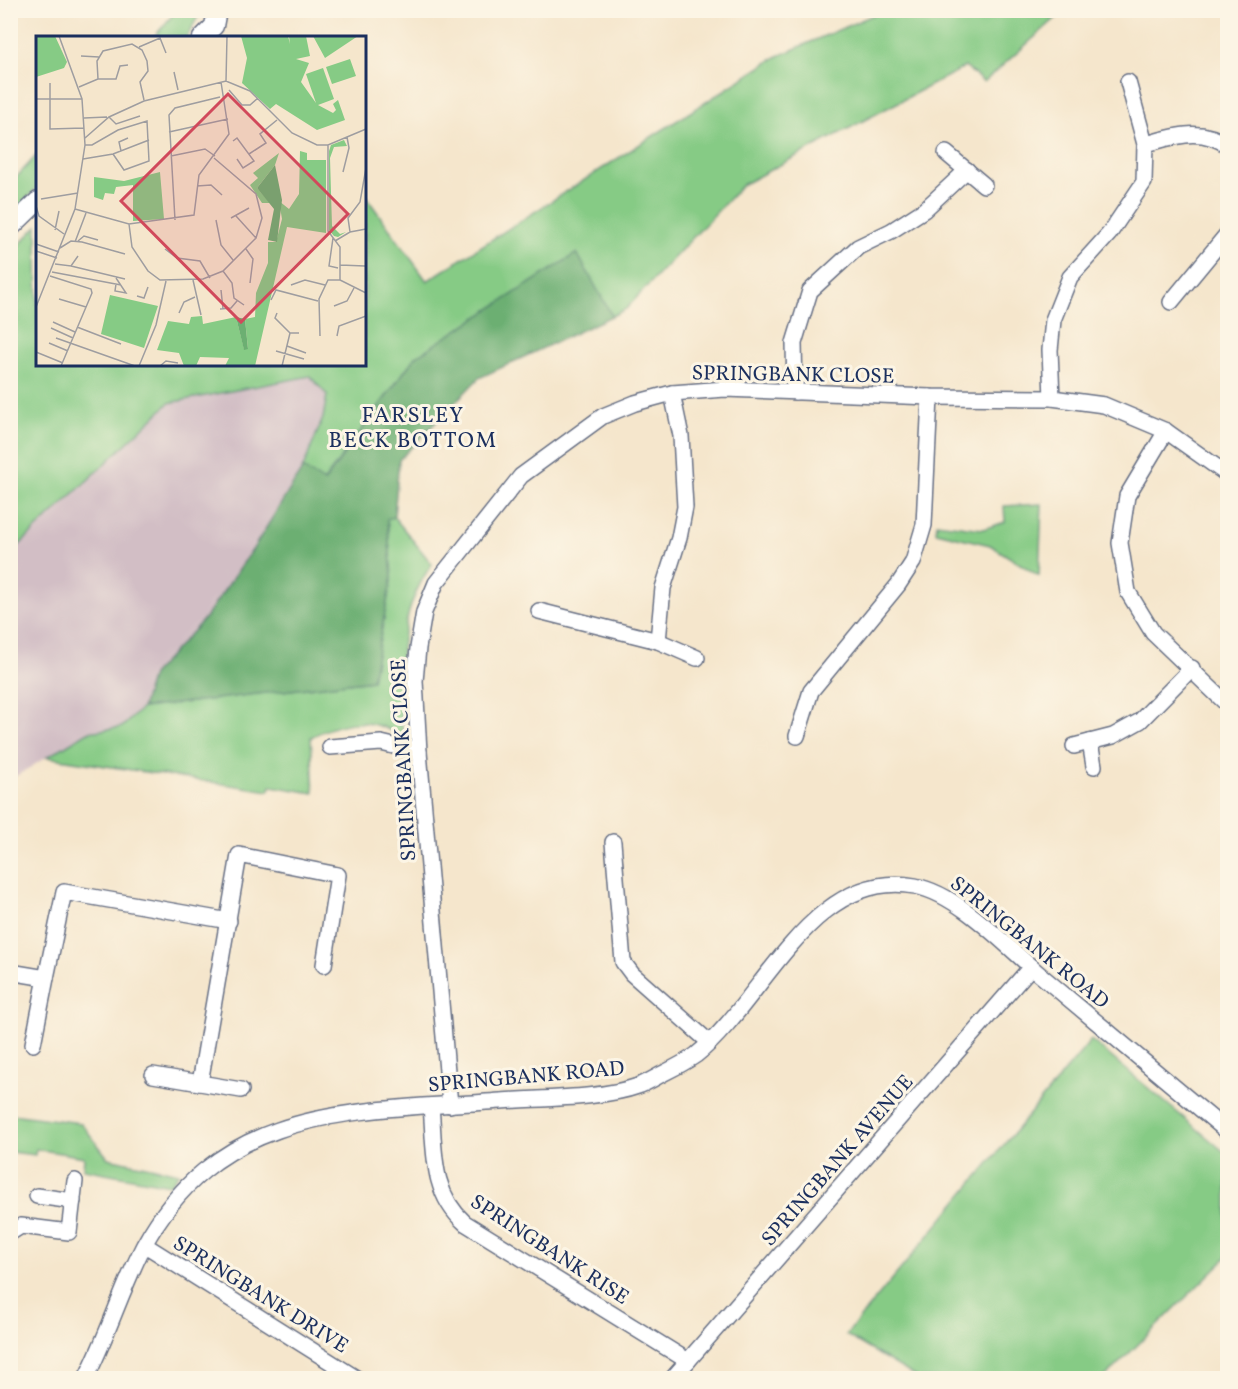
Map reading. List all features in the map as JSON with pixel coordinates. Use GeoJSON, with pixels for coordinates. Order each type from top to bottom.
{"type":"FeatureCollection","features":[{"type":"Feature","properties":{"kind":"street"},"geometry":{"type":"LineString","coordinates":[[204,36],[214,26],[217,10]]}},
{"type":"Feature","properties":{"kind":"street"},"geometry":{"type":"LineString","coordinates":[[1052,398],[1050,350],[1053,320],[1070,277],[1109,234],[1144,182],[1145,144],[1128,82]]}},
{"type":"Feature","properties":{"kind":"street"},"geometry":{"type":"LineString","coordinates":[[1145,144],[1195,133],[1216,137],[1227,146]]}},
{"type":"Feature","properties":{"kind":"street"},"geometry":{"type":"LineString","coordinates":[[946,153],[984,185]]}},
{"type":"Feature","properties":{"kind":"street"},"geometry":{"type":"LineString","coordinates":[[795,392],[794,343],[810,291],[845,257],[924,210],[967,171]]}},
{"type":"Feature","properties":{"kind":"street"},"geometry":{"type":"LineString","coordinates":[[10,228],[36,203]]}},
{"type":"Feature","properties":{"kind":"street"},"geometry":{"type":"LineString","coordinates":[[1171,302],[1227,233]]}},
{"type":"Feature","properties":{"kind":"street","name":"SPRINGBANK CLOSE"},"geometry":{"type":"LineString","coordinates":[[450,1105],[415,681],[418,648],[423,612],[436,583],[521,476],[603,416],[635,403],[672,393],[725,389],[930,398],[1052,398],[1104,405],[1166,431],[1227,475]]}},
{"type":"Feature","properties":{"kind":"street"},"geometry":{"type":"LineString","coordinates":[[658,641],[663,588],[679,538],[685,507],[681,436],[672,393]]}},
{"type":"Feature","properties":{"kind":"street"},"geometry":{"type":"LineString","coordinates":[[797,736],[811,691],[898,585],[913,562],[924,525],[930,398]]}},
{"type":"Feature","properties":{"kind":"street"},"geometry":{"type":"LineString","coordinates":[[1166,431],[1127,496],[1120,543],[1128,592],[1153,633],[1192,668],[1227,705]]}},
{"type":"Feature","properties":{"kind":"street"},"geometry":{"type":"LineString","coordinates":[[539,611],[658,641],[698,658]]}},
{"type":"Feature","properties":{"kind":"street"},"geometry":{"type":"LineString","coordinates":[[1074,746],[1113,736],[1140,721],[1192,668]]}},
{"type":"Feature","properties":{"kind":"street"},"geometry":{"type":"LineString","coordinates":[[1090,742],[1094,766]]}},
{"type":"Feature","properties":{"kind":"street"},"geometry":{"type":"LineString","coordinates":[[330,747],[381,744],[420,752]]}},
{"type":"Feature","properties":{"kind":"street"},"geometry":{"type":"LineString","coordinates":[[613,842],[624,962],[632,974],[709,1042]]}},
{"type":"Feature","properties":{"kind":"street"},"geometry":{"type":"LineString","coordinates":[[200,1083],[239,855],[338,875],[324,965]]}},
{"type":"Feature","properties":{"kind":"street","name":"SPRINGBANK ROAD"},"geometry":{"type":"LineString","coordinates":[[86,1378],[145,1245],[158,1222],[190,1184],[226,1154],[267,1132],[348,1112],[592,1094],[636,1087],[694,1056],[709,1042],[810,925],[837,903],[861,890],[894,883],[938,892],[1227,1132]]}},
{"type":"Feature","properties":{"kind":"street"},"geometry":{"type":"LineString","coordinates":[[33,1044],[64,892],[229,921]]}},
{"type":"Feature","properties":{"kind":"street","name":"SPRINGBANK AVENUE"},"geometry":{"type":"LineString","coordinates":[[673,1378],[1031,967]]}},
{"type":"Feature","properties":{"kind":"street"},"geometry":{"type":"LineString","coordinates":[[10,972],[46,978]]}},
{"type":"Feature","properties":{"kind":"street"},"geometry":{"type":"LineString","coordinates":[[153,1075],[241,1090]]}},
{"type":"Feature","properties":{"kind":"street","name":"SPRINGBANK RISE"},"geometry":{"type":"LineString","coordinates":[[431,1106],[438,1179],[449,1209],[465,1223],[688,1361]]}},
{"type":"Feature","properties":{"kind":"street"},"geometry":{"type":"LineString","coordinates":[[10,1233],[21,1226],[69,1232],[75,1181]]}},
{"type":"Feature","properties":{"kind":"street"},"geometry":{"type":"LineString","coordinates":[[37,1196],[73,1200]]}},
{"type":"Feature","properties":{"kind":"street","name":"SPRINGBANK DRIVE"},"geometry":{"type":"LineString","coordinates":[[145,1245],[356,1378]]}},
{"type":"Feature","properties":{"kind":"shaded area"},"geometry":{"type":"Polygon","coordinates":[[[310,376],[328,395],[323,418],[303,468],[253,550],[205,618],[152,675],[142,708],[122,727],[88,732],[11,779],[11,553],[169,403],[310,376]]]}},
{"type":"Feature","properties":{"kind":"green space"},"geometry":{"type":"Polygon","coordinates":[[[176,11],[201,11],[188,36],[155,36],[176,11]]]}},
{"type":"Feature","properties":{"kind":"green space"},"geometry":{"type":"Polygon","coordinates":[[[882,11],[1064,11],[984,82],[965,67],[742,185],[626,309],[612,316],[577,254],[415,357],[323,482],[303,468],[323,418],[327,395],[310,376],[169,403],[11,553],[11,253],[36,227],[36,366],[366,366],[366,196],[427,281],[776,57],[882,11]]]}},
{"type":"Feature","properties":{"kind":"green space"},"geometry":{"type":"Polygon","coordinates":[[[36,156],[36,189],[11,216],[11,183],[36,156]]]}},
{"type":"Feature","properties":{"kind":"green space"},"geometry":{"type":"Polygon","coordinates":[[[577,253],[612,316],[479,378],[399,460],[394,517],[387,519],[392,576],[372,680],[142,708],[152,675],[205,618],[253,549],[303,468],[324,482],[415,357],[577,253]]]}},
{"type":"Feature","properties":{"kind":"green space"},"geometry":{"type":"Polygon","coordinates":[[[1042,504],[1039,576],[990,545],[936,532],[937,523],[983,529],[1005,522],[1004,506],[1042,504]]]}},
{"type":"Feature","properties":{"kind":"green space"},"geometry":{"type":"Polygon","coordinates":[[[394,517],[432,564],[420,584],[405,626],[401,670],[403,738],[380,726],[358,723],[335,727],[311,737],[314,793],[271,786],[269,791],[47,757],[88,732],[122,727],[142,708],[372,680],[392,576],[387,518],[394,517]]]}},
{"type":"Feature","properties":{"kind":"green space"},"geometry":{"type":"Polygon","coordinates":[[[1091,1040],[1227,1154],[1227,1257],[1104,1378],[918,1378],[846,1335],[1091,1040]]]}},
{"type":"Feature","properties":{"kind":"green space"},"geometry":{"type":"Polygon","coordinates":[[[11,1114],[81,1123],[108,1158],[179,1173],[169,1185],[83,1169],[84,1157],[36,1149],[35,1155],[11,1152],[11,1114]]]}},
{"type":"Feature","properties":{"kind":"district","name":"FARSLEY BECK BOTTOM"},"geometry":{"type":"Point","coordinates":[413,426]}}]}
